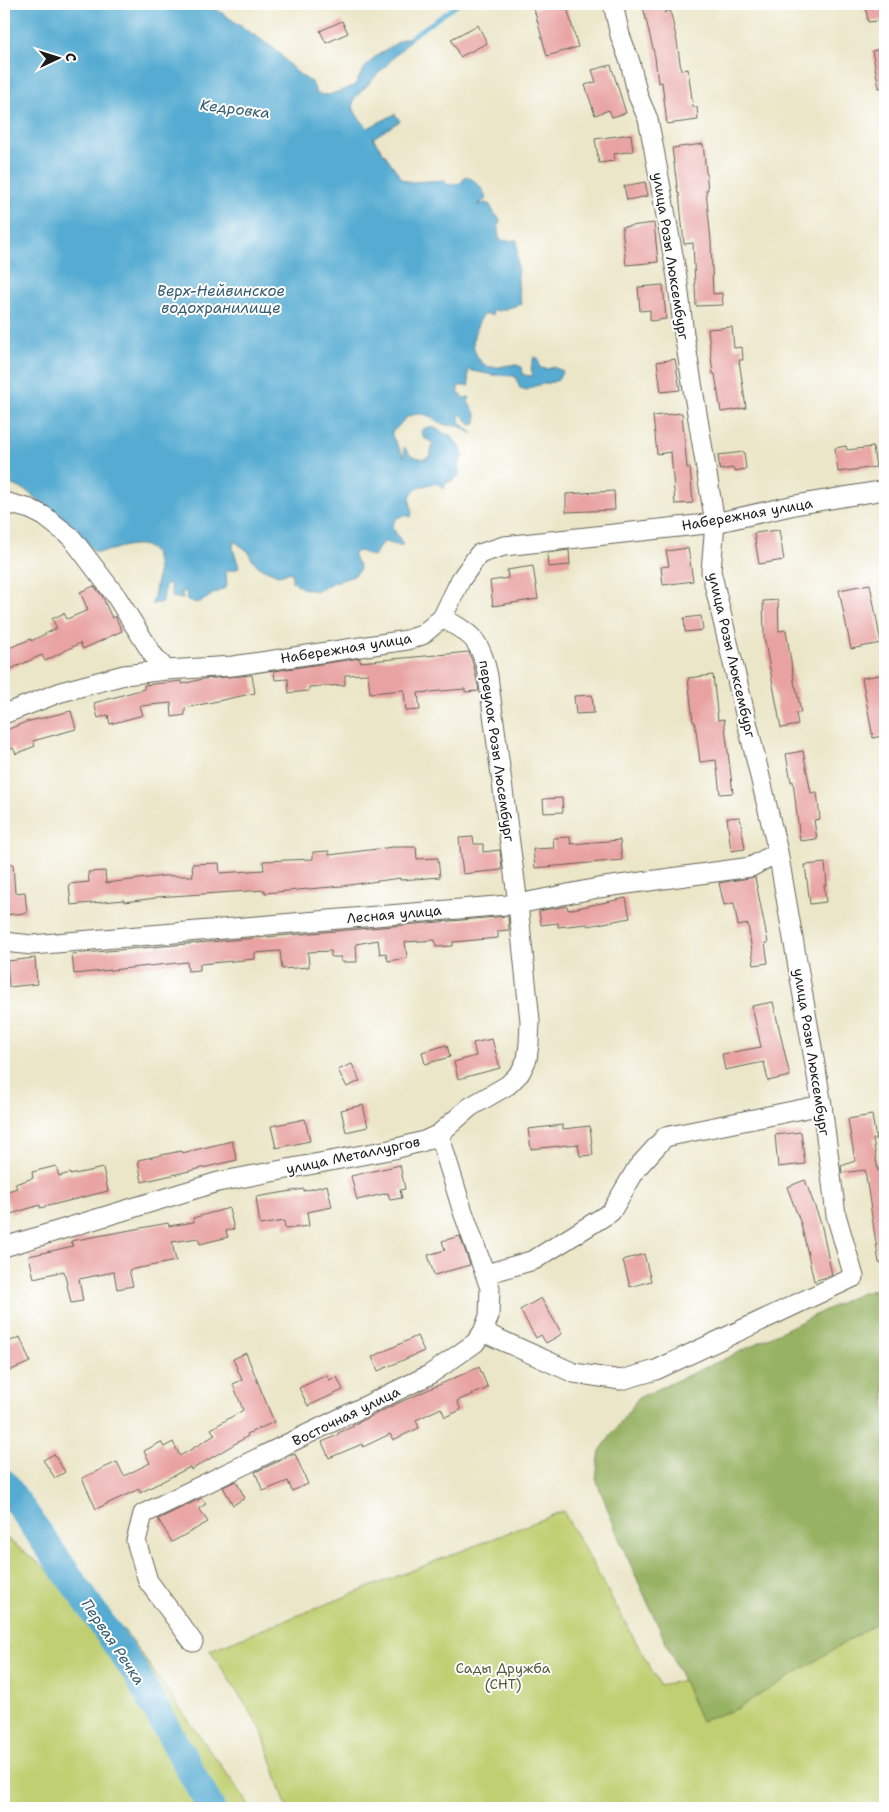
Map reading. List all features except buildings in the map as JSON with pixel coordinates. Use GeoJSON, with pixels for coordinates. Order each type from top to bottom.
{"type":"FeatureCollection","features":[{"type":"Feature","properties":{"kind":"street","name":"улица Розы Люксембург"},"geometry":{"type":"LineString","coordinates":[[483,1332],[574,1373],[621,1380],[656,1370],[854,1277],[836,1215],[822,1104],[778,852],[711,571],[715,523],[684,334],[677,277],[654,144],[648,119],[638,96],[630,62],[620,35],[613,4]]}},
{"type":"Feature","properties":{"kind":"street","name":"Набережная улица"},"geometry":{"type":"LineString","coordinates":[[4,714],[61,692],[107,678],[166,670],[233,666],[388,644],[422,635],[442,618],[461,579],[479,554],[504,546],[715,523],[795,505],[885,490]]}},
{"type":"Feature","properties":{"kind":"street"},"geometry":{"type":"LineString","coordinates":[[4,502],[37,512],[71,537],[116,596],[153,655],[166,670]]}},
{"type":"Feature","properties":{"kind":"street","name":"переулок Розы Люсембург"},"geometry":{"type":"LineString","coordinates":[[442,618],[471,635],[479,645],[484,659],[488,676],[518,904]]}},
{"type":"Feature","properties":{"kind":"street","name":"Лесная улица"},"geometry":{"type":"LineString","coordinates":[[4,942],[32,945],[518,904],[598,888],[751,867],[778,852]]}},
{"type":"Feature","properties":{"kind":"street","name":"улица Металлургов"},"geometry":{"type":"LineString","coordinates":[[4,1247],[218,1182],[394,1148],[424,1141],[439,1134],[470,1107],[508,1085],[520,1073],[527,1059],[530,1021],[518,904]]}},
{"type":"Feature","properties":{"kind":"street"},"geometry":{"type":"LineString","coordinates":[[486,1274],[534,1260],[611,1212],[637,1168],[665,1137],[822,1104]]}},
{"type":"Feature","properties":{"kind":"street","name":"Восточная улица"},"geometry":{"type":"LineString","coordinates":[[193,1642],[148,1581],[136,1541],[143,1514],[429,1376],[475,1343],[483,1332],[489,1316],[490,1288],[462,1209],[439,1134]]}},
{"type":"Feature","properties":{"kind":"green space"},"geometry":{"type":"Polygon","coordinates":[[[4,347],[10,356],[4,383],[4,347]]]}},
{"type":"Feature","properties":{"kind":"green space"},"geometry":{"type":"Polygon","coordinates":[[[885,1287],[885,1618],[737,1709],[701,1721],[620,1541],[596,1479],[600,1451],[638,1398],[733,1355],[856,1295],[885,1287]]]}},
{"type":"Feature","properties":{"kind":"green space","name":"Сады Дружба (СНТ)"},"geometry":{"type":"Polygon","coordinates":[[[563,1511],[660,1685],[752,1666],[885,1544],[885,1808],[287,1808],[261,1729],[210,1650],[563,1511]]]}},
{"type":"Feature","properties":{"kind":"green space"},"geometry":{"type":"Polygon","coordinates":[[[4,1536],[124,1630],[247,1802],[248,1808],[4,1808],[4,1536]]]}},
{"type":"Feature","properties":{"kind":"water","name":"Верх-Нейвинское водохранилище"},"geometry":{"type":"Polygon","coordinates":[[[4,4],[184,4],[187,8],[190,8],[209,4],[276,50],[295,71],[312,83],[317,94],[329,95],[354,86],[366,66],[375,57],[401,40],[415,35],[354,99],[355,111],[368,128],[395,114],[400,121],[373,138],[403,180],[412,182],[445,180],[446,185],[461,183],[466,176],[477,183],[486,199],[477,205],[486,203],[490,205],[500,219],[499,238],[504,241],[517,240],[518,284],[521,304],[499,311],[493,310],[492,315],[486,314],[482,316],[476,329],[473,343],[476,355],[481,362],[491,367],[518,365],[522,367],[523,375],[533,376],[531,368],[534,357],[538,358],[540,368],[548,369],[553,367],[563,371],[558,380],[527,390],[520,388],[515,376],[493,375],[468,370],[469,386],[458,386],[458,392],[463,398],[470,397],[468,402],[477,418],[475,424],[471,425],[461,414],[459,416],[461,423],[473,434],[459,426],[445,425],[424,414],[407,417],[392,431],[392,436],[404,457],[404,447],[411,456],[424,459],[430,456],[433,443],[424,438],[421,431],[430,427],[451,435],[464,455],[459,465],[459,475],[454,480],[446,483],[444,489],[440,484],[431,484],[416,489],[413,492],[410,501],[411,517],[399,517],[392,527],[403,544],[400,546],[385,542],[381,544],[374,556],[359,551],[354,553],[354,558],[360,569],[354,576],[332,583],[316,591],[302,588],[292,581],[292,572],[278,575],[259,567],[251,558],[249,552],[234,541],[233,548],[239,567],[226,571],[227,586],[204,600],[195,603],[187,601],[186,591],[182,592],[183,599],[172,597],[170,584],[165,584],[163,602],[152,604],[158,566],[156,557],[151,550],[144,546],[133,545],[95,552],[63,519],[25,490],[4,483],[4,383],[10,356],[4,347],[4,4]]]}},
{"type":"Feature","properties":{"kind":"waterway","name":"Кедровка"},"geometry":{"type":"LineString","coordinates":[[411,37],[459,4]]}},
{"type":"Feature","properties":{"kind":"waterway","name":"Первая Речка"},"geometry":{"type":"LineString","coordinates":[[4,1483],[136,1673],[211,1808]]}}]}
